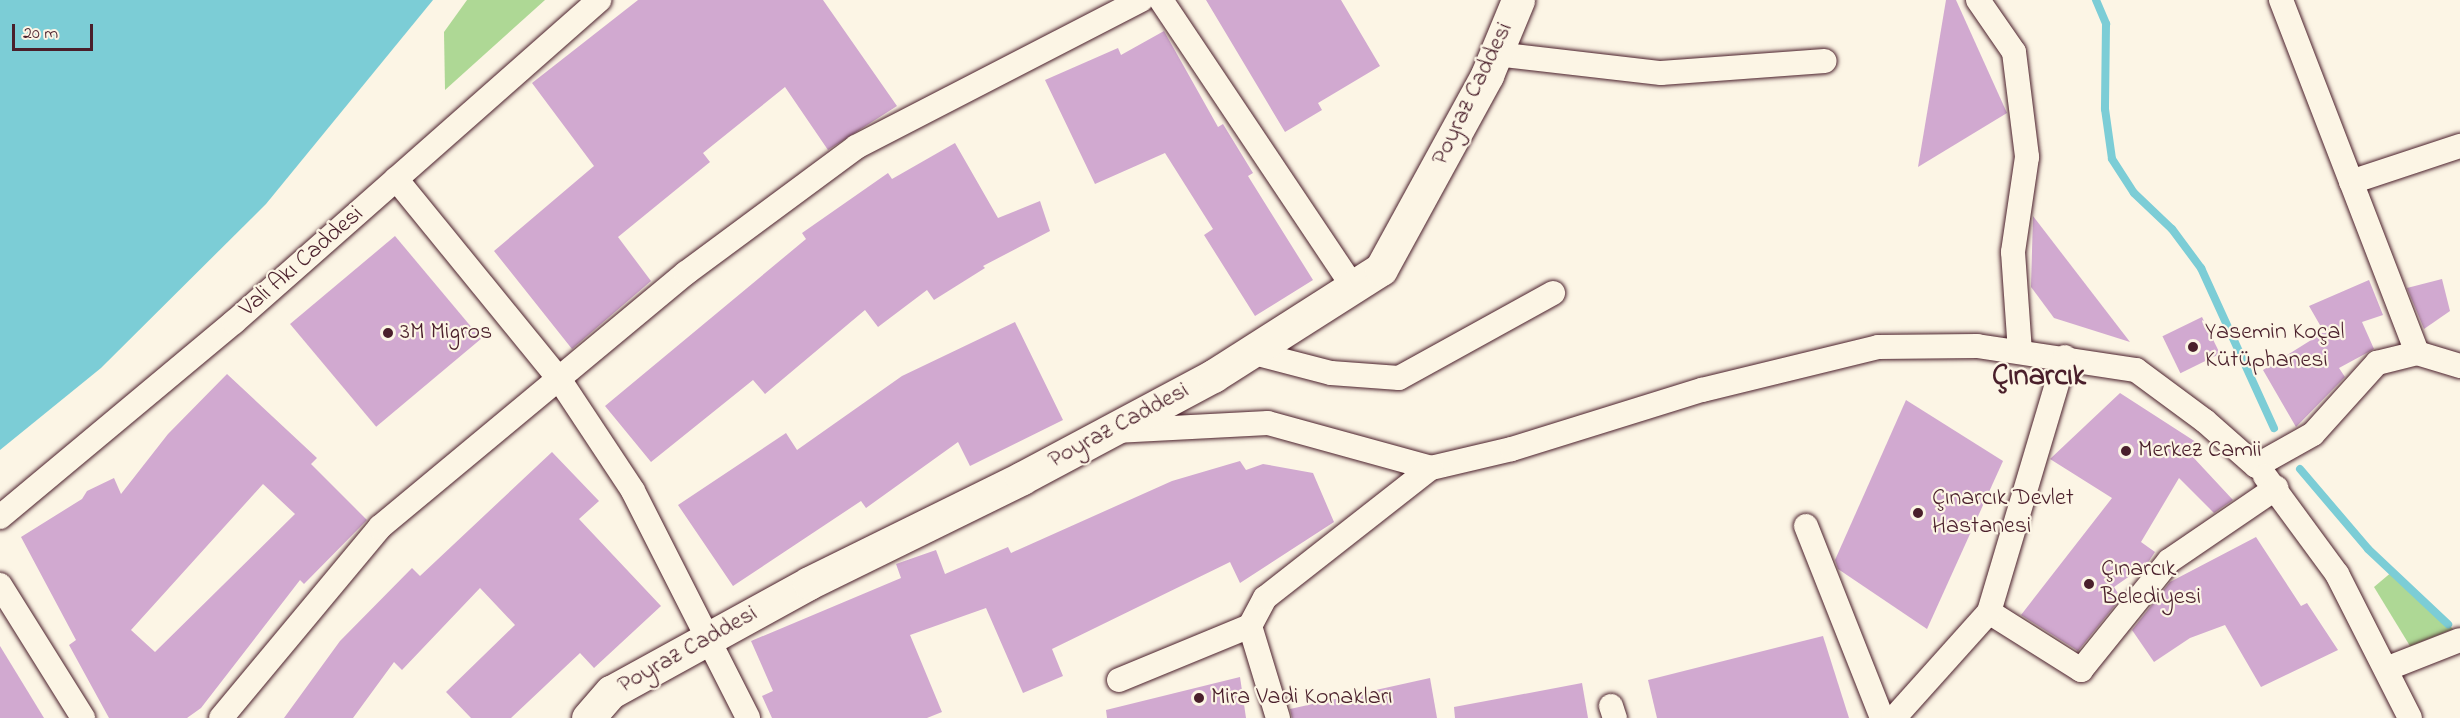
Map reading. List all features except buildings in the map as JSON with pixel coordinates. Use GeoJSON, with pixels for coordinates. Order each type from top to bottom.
{"type":"FeatureCollection","features":[{"type":"Feature","properties":{"kind":"street","name":"Vali Akı Caddesi"},"geometry":{"type":"LineString","coordinates":[[0,517],[234,322],[599,0]]}},
{"type":"Feature","properties":{"kind":"street"},"geometry":{"type":"LineString","coordinates":[[221,718],[380,527],[686,273],[856,147],[1141,0]]}},
{"type":"Feature","properties":{"kind":"street"},"geometry":{"type":"LineString","coordinates":[[1161,0],[1353,287]]}},
{"type":"Feature","properties":{"kind":"street","name":"Poyraz Caddesi"},"geometry":{"type":"LineString","coordinates":[[588,718],[611,692],[809,583],[1110,431],[1250,352],[1381,269],[1496,54],[1518,0]]}},
{"type":"Feature","properties":{"kind":"street"},"geometry":{"type":"LineString","coordinates":[[1978,0],[2014,52],[2027,157],[2013,252],[2020,351]]}},
{"type":"Feature","properties":{"kind":"street"},"geometry":{"type":"LineString","coordinates":[[2281,0],[2417,353]]}},
{"type":"Feature","properties":{"kind":"street"},"geometry":{"type":"LineString","coordinates":[[1496,54],[1662,73],[1825,62]]}},
{"type":"Feature","properties":{"kind":"street"},"geometry":{"type":"LineString","coordinates":[[2351,182],[2460,146]]}},
{"type":"Feature","properties":{"kind":"street"},"geometry":{"type":"LineString","coordinates":[[396,179],[559,379],[633,491],[748,718]]}},
{"type":"Feature","properties":{"kind":"street"},"geometry":{"type":"LineString","coordinates":[[1250,352],[1331,373],[1399,378],[1553,293]]}},
{"type":"Feature","properties":{"kind":"street"},"geometry":{"type":"LineString","coordinates":[[1119,680],[1250,626],[1265,598],[1431,468],[1512,449],[1702,390],[1878,347],[1977,346],[2066,357],[2136,370],[2205,421],[2256,466],[2276,488],[2337,574],[2410,718]]}},
{"type":"Feature","properties":{"kind":"street"},"geometry":{"type":"LineString","coordinates":[[2256,466],[2313,434],[2377,363],[2417,353],[2460,366]]}},
{"type":"Feature","properties":{"kind":"street"},"geometry":{"type":"LineString","coordinates":[[1894,718],[1989,612],[2066,357]]}},
{"type":"Feature","properties":{"kind":"street"},"geometry":{"type":"LineString","coordinates":[[1110,431],[1268,423],[1431,468]]}},
{"type":"Feature","properties":{"kind":"street"},"geometry":{"type":"LineString","coordinates":[[1989,612],[2081,670],[2169,561],[2276,488]]}},
{"type":"Feature","properties":{"kind":"street"},"geometry":{"type":"LineString","coordinates":[[1806,526],[1882,718]]}},
{"type":"Feature","properties":{"kind":"street"},"geometry":{"type":"LineString","coordinates":[[0,585],[83,718]]}},
{"type":"Feature","properties":{"kind":"street"},"geometry":{"type":"LineString","coordinates":[[1250,626],[1278,718]]}},
{"type":"Feature","properties":{"kind":"street"},"geometry":{"type":"LineString","coordinates":[[2386,669],[2460,640]]}},
{"type":"Feature","properties":{"kind":"green space"},"geometry":{"type":"Polygon","coordinates":[[[467,0],[545,0],[445,90],[444,32],[467,0]]]}},
{"type":"Feature","properties":{"kind":"green space"},"geometry":{"type":"Polygon","coordinates":[[[2393,571],[2453,629],[2410,646],[2374,587],[2393,571]]]}},
{"type":"Feature","properties":{"kind":"water"},"geometry":{"type":"Polygon","coordinates":[[[0,0],[433,0],[266,204],[101,368],[0,450],[0,0]]]}},
{"type":"Feature","properties":{"kind":"waterway"},"geometry":{"type":"LineString","coordinates":[[2096,0],[2106,24],[2105,109],[2112,159],[2134,193],[2172,229],[2201,268],[2274,428]]}},
{"type":"Feature","properties":{"kind":"waterway"},"geometry":{"type":"LineString","coordinates":[[2300,469],[2368,549],[2448,624]]}},
{"type":"Feature","properties":{"kind":"place","name":"3M Migros"},"geometry":{"type":"Point","coordinates":[388,333]}},
{"type":"Feature","properties":{"kind":"place","name":"Yasemin Koçal Kütüphanesi"},"geometry":{"type":"Point","coordinates":[2193,347]}},
{"type":"Feature","properties":{"kind":"place","name":"Merkez Camii"},"geometry":{"type":"Point","coordinates":[2126,451]}},
{"type":"Feature","properties":{"kind":"place","name":"Çınarcık Devlet Hastanesi"},"geometry":{"type":"Point","coordinates":[1918,513]}},
{"type":"Feature","properties":{"kind":"place","name":"Çınarcık Belediyesi"},"geometry":{"type":"Point","coordinates":[2089,584]}},
{"type":"Feature","properties":{"kind":"place","name":"Mira Vadi Konakları"},"geometry":{"type":"Point","coordinates":[1199,698]}},
{"type":"Feature","properties":{"kind":"district","name":"Çınarcık"},"geometry":{"type":"Point","coordinates":[2039,377]}}]}
